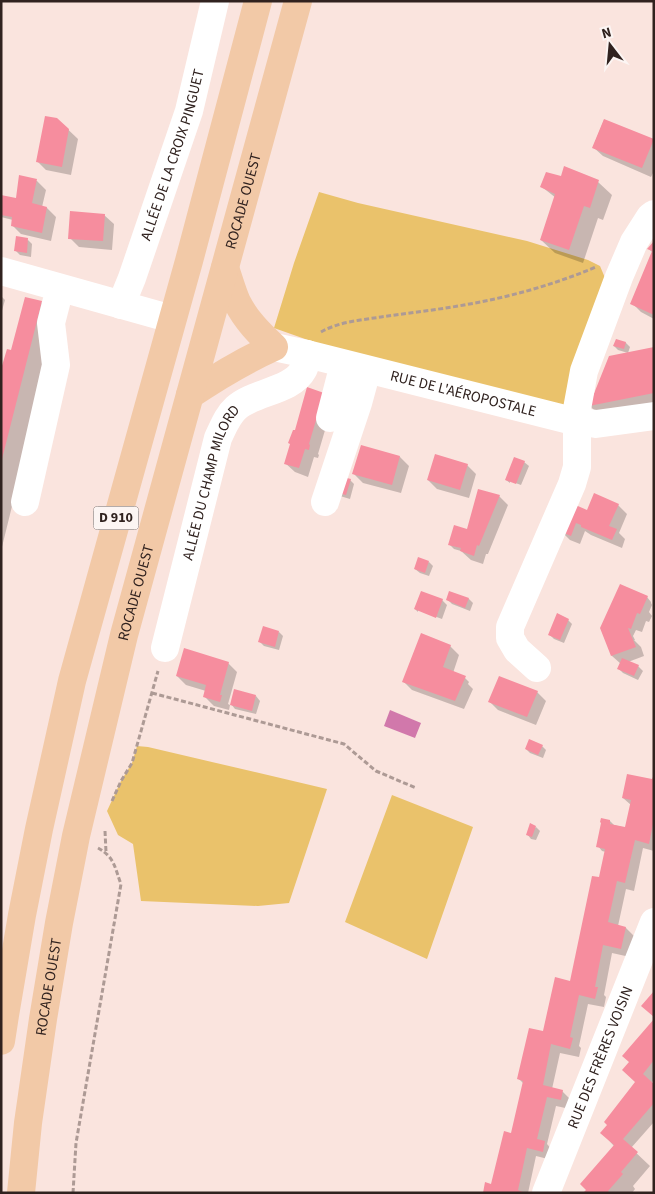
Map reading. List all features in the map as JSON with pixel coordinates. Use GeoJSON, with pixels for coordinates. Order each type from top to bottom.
{"type":"FeatureCollection","features":[{"type":"Feature","properties":{"kind":"main road","name":"D 910"},"geometry":{"type":"LineString","coordinates":[[1,1041],[20,924],[72,680],[258,1]]}},
{"type":"Feature","properties":{"kind":"main road","name":"ROCADE OUEST"},"geometry":{"type":"LineString","coordinates":[[21,1193],[42,1019],[76,836],[124,635],[298,1]]}},
{"type":"Feature","properties":{"kind":"main road"},"geometry":{"type":"LineString","coordinates":[[190,395],[231,368],[274,348],[244,315],[236,300],[225,268]]}},
{"type":"Feature","properties":{"kind":"street","name":"ALLÉE DE LA CROIX PINGUET"},"geometry":{"type":"LineString","coordinates":[[121,305],[189,111],[215,1]]}},
{"type":"Feature","properties":{"kind":"street"},"geometry":{"type":"LineString","coordinates":[[537,668],[517,650],[510,638],[510,626],[572,484],[577,467],[577,409],[584,371],[609,271],[634,242],[650,217],[654,214]]}},
{"type":"Feature","properties":{"kind":"street"},"geometry":{"type":"LineString","coordinates":[[1,271],[172,319]]}},
{"type":"Feature","properties":{"kind":"street"},"geometry":{"type":"LineString","coordinates":[[25,502],[56,365],[51,323],[60,288]]}},
{"type":"Feature","properties":{"kind":"street","name":"RUE DE L'AÉROPOSTALE"},"geometry":{"type":"LineString","coordinates":[[274,348],[307,354],[534,413],[578,421],[596,424],[654,416]]}},
{"type":"Feature","properties":{"kind":"street","name":"ALLÉE DU CHAMP MILORD"},"geometry":{"type":"LineString","coordinates":[[165,648],[218,438],[236,408],[247,401],[285,386],[295,379],[304,370],[307,354]]}},
{"type":"Feature","properties":{"kind":"street"},"geometry":{"type":"LineString","coordinates":[[330,418],[355,367]]}},
{"type":"Feature","properties":{"kind":"street"},"geometry":{"type":"LineString","coordinates":[[325,502],[358,403],[355,367]]}},
{"type":"Feature","properties":{"kind":"street","name":"RUE DES FRÈRES VOISIN"},"geometry":{"type":"LineString","coordinates":[[546,1193],[654,922]]}},
{"type":"Feature","properties":{"kind":"path"},"geometry":{"type":"LineString","coordinates":[[307,354],[312,338],[329,327],[359,320],[512,296],[569,278],[609,271]]}},
{"type":"Feature","properties":{"kind":"path"},"geometry":{"type":"LineString","coordinates":[[111,804],[121,781],[132,763],[165,648]]}},
{"type":"Feature","properties":{"kind":"path"},"geometry":{"type":"LineString","coordinates":[[152,693],[344,744],[376,771],[416,788]]}},
{"type":"Feature","properties":{"kind":"path"},"geometry":{"type":"LineString","coordinates":[[106,827],[106,852]]}},
{"type":"Feature","properties":{"kind":"path"},"geometry":{"type":"LineString","coordinates":[[73,1193],[76,1143],[121,884],[114,863],[106,852],[76,836]]}},
{"type":"Feature","properties":{"kind":"shaded area"},"geometry":{"type":"Polygon","coordinates":[[[319,192],[358,203],[527,241],[588,260],[600,266],[608,285],[571,412],[339,351],[274,328],[319,192]]]}},
{"type":"Feature","properties":{"kind":"shaded area"},"geometry":{"type":"Polygon","coordinates":[[[390,710],[421,723],[415,738],[384,726],[390,710]]]}},
{"type":"Feature","properties":{"kind":"shaded area"},"geometry":{"type":"Polygon","coordinates":[[[137,746],[327,789],[289,903],[258,906],[141,901],[133,844],[118,835],[107,811],[132,763],[137,746]]]}},
{"type":"Feature","properties":{"kind":"shaded area"},"geometry":{"type":"Polygon","coordinates":[[[392,795],[473,827],[427,959],[345,922],[392,795]]]}},
{"type":"Feature","properties":{"kind":"building"},"geometry":{"type":"Polygon","coordinates":[[[45,116],[57,118],[69,129],[62,167],[36,162],[45,116]]]}},
{"type":"Feature","properties":{"kind":"building"},"geometry":{"type":"Polygon","coordinates":[[[604,119],[654,139],[642,168],[592,148],[604,119]]]}},
{"type":"Feature","properties":{"kind":"building"},"geometry":{"type":"Polygon","coordinates":[[[564,166],[599,180],[590,208],[584,206],[569,250],[540,240],[555,194],[540,187],[546,172],[561,176],[564,166]]]}},
{"type":"Feature","properties":{"kind":"building"},"geometry":{"type":"Polygon","coordinates":[[[19,175],[37,179],[32,203],[47,207],[42,233],[11,226],[12,217],[1,215],[1,195],[16,198],[19,175]]]}},
{"type":"Feature","properties":{"kind":"building"},"geometry":{"type":"Polygon","coordinates":[[[70,211],[105,214],[103,241],[68,239],[70,211]]]}},
{"type":"Feature","properties":{"kind":"building"},"geometry":{"type":"Polygon","coordinates":[[[16,236],[28,238],[27,253],[14,251],[16,236]]]}},
{"type":"Feature","properties":{"kind":"building"},"geometry":{"type":"Polygon","coordinates":[[[654,241],[654,315],[630,304],[652,251],[647,249],[654,241]]]}},
{"type":"Feature","properties":{"kind":"building"},"geometry":{"type":"Polygon","coordinates":[[[25,297],[42,301],[1,463],[1,369],[7,349],[11,350],[25,297]]]}},
{"type":"Feature","properties":{"kind":"building"},"geometry":{"type":"Polygon","coordinates":[[[616,339],[626,342],[624,349],[613,346],[616,339]]]}},
{"type":"Feature","properties":{"kind":"building"},"geometry":{"type":"Polygon","coordinates":[[[654,347],[654,393],[589,406],[609,356],[654,347]]]}},
{"type":"Feature","properties":{"kind":"building"},"geometry":{"type":"Polygon","coordinates":[[[307,387],[324,393],[309,444],[309,450],[305,449],[299,468],[284,464],[290,444],[288,443],[293,430],[295,430],[307,387]]]}},
{"type":"Feature","properties":{"kind":"building"},"geometry":{"type":"Polygon","coordinates":[[[361,445],[400,456],[392,485],[352,474],[361,445]]]}},
{"type":"Feature","properties":{"kind":"building"},"geometry":{"type":"Polygon","coordinates":[[[435,454],[468,464],[460,490],[427,480],[435,454]]]}},
{"type":"Feature","properties":{"kind":"building"},"geometry":{"type":"Polygon","coordinates":[[[514,457],[525,461],[516,484],[505,480],[514,457]]]}},
{"type":"Feature","properties":{"kind":"building"},"geometry":{"type":"Polygon","coordinates":[[[339,476],[351,479],[346,495],[334,492],[339,476]]]}},
{"type":"Feature","properties":{"kind":"building"},"geometry":{"type":"Polygon","coordinates":[[[478,489],[500,495],[479,546],[477,545],[474,556],[460,551],[461,548],[448,545],[454,525],[467,529],[478,489]]]}},
{"type":"Feature","properties":{"kind":"building"},"geometry":{"type":"Polygon","coordinates":[[[594,493],[619,504],[609,526],[617,529],[612,540],[576,523],[571,536],[559,531],[571,503],[587,510],[594,493]]]}},
{"type":"Feature","properties":{"kind":"building"},"geometry":{"type":"Polygon","coordinates":[[[418,557],[429,561],[425,573],[414,569],[418,557]]]}},
{"type":"Feature","properties":{"kind":"building"},"geometry":{"type":"Polygon","coordinates":[[[620,584],[648,596],[640,614],[637,613],[631,629],[628,628],[636,647],[611,656],[600,628],[620,584]]]}},
{"type":"Feature","properties":{"kind":"building"},"geometry":{"type":"Polygon","coordinates":[[[421,591],[443,599],[436,618],[414,609],[421,591]]]}},
{"type":"Feature","properties":{"kind":"building"},"geometry":{"type":"Polygon","coordinates":[[[449,591],[469,598],[465,608],[446,600],[449,591]]]}},
{"type":"Feature","properties":{"kind":"building"},"geometry":{"type":"Polygon","coordinates":[[[557,613],[569,619],[560,640],[548,635],[557,613]]]}},
{"type":"Feature","properties":{"kind":"building"},"geometry":{"type":"Polygon","coordinates":[[[263,626],[279,631],[275,647],[258,642],[263,626]]]}},
{"type":"Feature","properties":{"kind":"building"},"geometry":{"type":"Polygon","coordinates":[[[421,633],[451,645],[443,667],[466,676],[455,701],[402,682],[421,633]]]}},
{"type":"Feature","properties":{"kind":"building"},"geometry":{"type":"Polygon","coordinates":[[[184,648],[229,662],[220,695],[222,695],[220,702],[203,697],[206,685],[176,676],[184,648]]]}},
{"type":"Feature","properties":{"kind":"building"},"geometry":{"type":"Polygon","coordinates":[[[622,658],[639,665],[634,676],[617,669],[622,658]]]}},
{"type":"Feature","properties":{"kind":"building"},"geometry":{"type":"Polygon","coordinates":[[[499,676],[538,691],[527,717],[488,702],[499,676]]]}},
{"type":"Feature","properties":{"kind":"building"},"geometry":{"type":"Polygon","coordinates":[[[234,689],[256,695],[252,711],[230,705],[234,689]]]}},
{"type":"Feature","properties":{"kind":"building"},"geometry":{"type":"Polygon","coordinates":[[[529,739],[543,745],[538,755],[525,749],[529,739]]]}},
{"type":"Feature","properties":{"kind":"building"},"geometry":{"type":"Polygon","coordinates":[[[627,774],[652,779],[654,775],[654,819],[649,844],[635,840],[625,883],[617,881],[608,922],[626,927],[621,949],[603,945],[595,987],[598,987],[595,999],[579,995],[570,1037],[573,1038],[570,1049],[551,1044],[543,1085],[563,1090],[561,1100],[547,1097],[537,1139],[545,1141],[543,1152],[527,1148],[518,1190],[525,1193],[483,1193],[485,1182],[491,1184],[504,1131],[511,1133],[523,1081],[517,1079],[529,1028],[543,1031],[555,977],[570,981],[592,876],[599,877],[605,849],[596,847],[601,818],[610,820],[610,824],[625,827],[631,800],[622,798],[627,774]]]}},
{"type":"Feature","properties":{"kind":"building"},"geometry":{"type":"Polygon","coordinates":[[[530,823],[536,826],[532,837],[526,835],[530,823]]]}},
{"type":"Feature","properties":{"kind":"building"},"geometry":{"type":"Polygon","coordinates":[[[654,991],[654,1017],[641,1006],[654,991]]]}},
{"type":"Feature","properties":{"kind":"building"},"geometry":{"type":"Polygon","coordinates":[[[654,1019],[654,1060],[643,1074],[654,1084],[654,1103],[623,1139],[638,1152],[621,1172],[623,1174],[608,1191],[610,1193],[583,1193],[586,1190],[580,1184],[614,1145],[600,1133],[607,1125],[604,1122],[635,1082],[622,1070],[629,1062],[622,1056],[654,1019]]]}}]}
